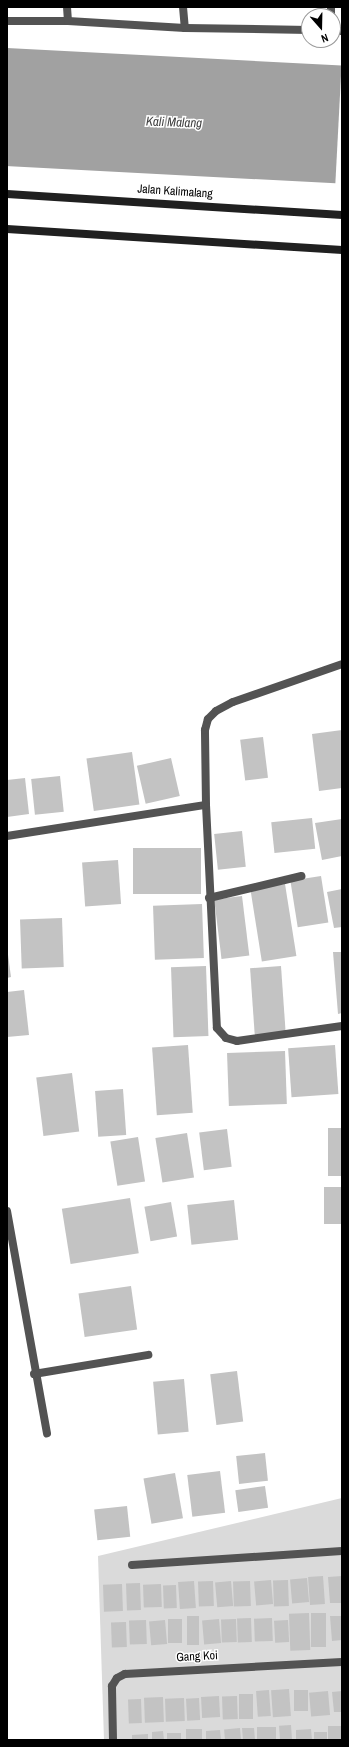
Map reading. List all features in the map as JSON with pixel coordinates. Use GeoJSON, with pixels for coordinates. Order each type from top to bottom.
{"type":"FeatureCollection","features":[{"type":"Feature","properties":{"kind":"main road","name":"Jalan Kalimalang"},"geometry":{"type":"LineString","coordinates":[[7,194],[342,214]]}},
{"type":"Feature","properties":{"kind":"main road"},"geometry":{"type":"LineString","coordinates":[[7,229],[342,250]]}},
{"type":"Feature","properties":{"kind":"street"},"geometry":{"type":"LineString","coordinates":[[67,7],[68,20]]}},
{"type":"Feature","properties":{"kind":"street"},"geometry":{"type":"LineString","coordinates":[[183,7],[185,28]]}},
{"type":"Feature","properties":{"kind":"street"},"geometry":{"type":"LineString","coordinates":[[7,21],[68,20],[185,28],[301,30]]}},
{"type":"Feature","properties":{"kind":"street"},"geometry":{"type":"LineString","coordinates":[[342,664],[233,702],[216,711],[208,719],[205,730],[209,898],[218,1028],[221,1034],[230,1041],[237,1042],[342,1026]]}},
{"type":"Feature","properties":{"kind":"street"},"geometry":{"type":"LineString","coordinates":[[7,836],[206,805]]}},
{"type":"Feature","properties":{"kind":"street"},"geometry":{"type":"LineString","coordinates":[[209,898],[301,876]]}},
{"type":"Feature","properties":{"kind":"street"},"geometry":{"type":"LineString","coordinates":[[7,1211],[34,1374],[47,1433]]}},
{"type":"Feature","properties":{"kind":"street"},"geometry":{"type":"LineString","coordinates":[[34,1374],[148,1355]]}},
{"type":"Feature","properties":{"kind":"street"},"geometry":{"type":"LineString","coordinates":[[132,1565],[342,1551]]}},
{"type":"Feature","properties":{"kind":"street","name":"Gang Koi"},"geometry":{"type":"LineString","coordinates":[[113,1740],[112,1686],[116,1678],[125,1674],[342,1662]]}},
{"type":"Feature","properties":{"kind":"shaded area"},"geometry":{"type":"Polygon","coordinates":[[[342,1498],[342,1740],[104,1740],[98,1556],[342,1498]]]}},
{"type":"Feature","properties":{"kind":"water","name":"Kali Malang"},"geometry":{"type":"Polygon","coordinates":[[[7,48],[342,66],[335,183],[7,166],[7,48]]]}},
{"type":"Feature","properties":{"kind":"building"},"geometry":{"type":"Polygon","coordinates":[[[342,730],[342,788],[319,791],[312,734],[342,730]]]}},
{"type":"Feature","properties":{"kind":"building"},"geometry":{"type":"Polygon","coordinates":[[[263,737],[268,778],[245,780],[240,740],[263,737]]]}},
{"type":"Feature","properties":{"kind":"building"},"geometry":{"type":"Polygon","coordinates":[[[132,752],[139,804],[94,811],[86,758],[132,752]]]}},
{"type":"Feature","properties":{"kind":"building"},"geometry":{"type":"Polygon","coordinates":[[[171,758],[180,796],[146,804],[137,766],[171,758]]]}},
{"type":"Feature","properties":{"kind":"building"},"geometry":{"type":"Polygon","coordinates":[[[60,776],[64,812],[35,815],[31,779],[60,776]]]}},
{"type":"Feature","properties":{"kind":"building"},"geometry":{"type":"Polygon","coordinates":[[[25,778],[29,814],[7,817],[7,780],[25,778]]]}},
{"type":"Feature","properties":{"kind":"building"},"geometry":{"type":"Polygon","coordinates":[[[312,818],[315,849],[274,853],[271,822],[312,818]]]}},
{"type":"Feature","properties":{"kind":"building"},"geometry":{"type":"Polygon","coordinates":[[[342,819],[342,856],[322,860],[315,823],[342,819]]]}},
{"type":"Feature","properties":{"kind":"building"},"geometry":{"type":"Polygon","coordinates":[[[242,831],[246,867],[218,870],[214,834],[242,831]]]}},
{"type":"Feature","properties":{"kind":"building"},"geometry":{"type":"Polygon","coordinates":[[[133,848],[201,848],[201,894],[133,894],[133,848]]]}},
{"type":"Feature","properties":{"kind":"building"},"geometry":{"type":"Polygon","coordinates":[[[118,860],[121,904],[85,906],[82,863],[118,860]]]}},
{"type":"Feature","properties":{"kind":"building"},"geometry":{"type":"Polygon","coordinates":[[[321,876],[328,922],[298,927],[290,881],[321,876]]]}},
{"type":"Feature","properties":{"kind":"building"},"geometry":{"type":"Polygon","coordinates":[[[285,884],[296,956],[262,962],[250,889],[285,884]]]}},
{"type":"Feature","properties":{"kind":"building"},"geometry":{"type":"Polygon","coordinates":[[[342,889],[342,927],[334,928],[327,892],[342,889]]]}},
{"type":"Feature","properties":{"kind":"building"},"geometry":{"type":"Polygon","coordinates":[[[242,896],[249,956],[222,959],[214,899],[242,896]]]}},
{"type":"Feature","properties":{"kind":"building"},"geometry":{"type":"Polygon","coordinates":[[[202,904],[204,958],[155,960],[153,906],[202,904]]]}},
{"type":"Feature","properties":{"kind":"building"},"geometry":{"type":"Polygon","coordinates":[[[62,918],[64,967],[22,968],[20,919],[62,918]]]}},
{"type":"Feature","properties":{"kind":"building"},"geometry":{"type":"Polygon","coordinates":[[[7,947],[11,977],[7,978],[7,947]]]}},
{"type":"Feature","properties":{"kind":"building"},"geometry":{"type":"Polygon","coordinates":[[[333,952],[342,952],[342,1013],[338,1014],[333,952]]]}},
{"type":"Feature","properties":{"kind":"building"},"geometry":{"type":"Polygon","coordinates":[[[206,966],[208,1036],[173,1037],[171,967],[206,966]]]}},
{"type":"Feature","properties":{"kind":"building"},"geometry":{"type":"Polygon","coordinates":[[[281,966],[286,1034],[255,1036],[250,968],[281,966]]]}},
{"type":"Feature","properties":{"kind":"building"},"geometry":{"type":"Polygon","coordinates":[[[24,990],[29,1035],[7,1037],[7,992],[24,990]]]}},
{"type":"Feature","properties":{"kind":"building"},"geometry":{"type":"Polygon","coordinates":[[[188,1045],[193,1113],[157,1115],[152,1048],[188,1045]]]}},
{"type":"Feature","properties":{"kind":"building"},"geometry":{"type":"Polygon","coordinates":[[[335,1045],[338,1094],[292,1097],[288,1048],[335,1045]]]}},
{"type":"Feature","properties":{"kind":"building"},"geometry":{"type":"Polygon","coordinates":[[[285,1051],[287,1104],[229,1106],[227,1053],[285,1051]]]}},
{"type":"Feature","properties":{"kind":"building"},"geometry":{"type":"Polygon","coordinates":[[[72,1073],[79,1132],[43,1136],[36,1077],[72,1073]]]}},
{"type":"Feature","properties":{"kind":"building"},"geometry":{"type":"Polygon","coordinates":[[[123,1089],[126,1135],[98,1137],[95,1091],[123,1089]]]}},
{"type":"Feature","properties":{"kind":"building"},"geometry":{"type":"Polygon","coordinates":[[[328,1128],[342,1128],[342,1176],[328,1176],[328,1128]]]}},
{"type":"Feature","properties":{"kind":"building"},"geometry":{"type":"Polygon","coordinates":[[[227,1129],[232,1167],[204,1170],[199,1132],[227,1129]]]}},
{"type":"Feature","properties":{"kind":"building"},"geometry":{"type":"Polygon","coordinates":[[[187,1133],[194,1177],[162,1182],[155,1138],[187,1133]]]}},
{"type":"Feature","properties":{"kind":"building"},"geometry":{"type":"Polygon","coordinates":[[[138,1137],[145,1181],[117,1186],[110,1141],[138,1137]]]}},
{"type":"Feature","properties":{"kind":"building"},"geometry":{"type":"Polygon","coordinates":[[[324,1187],[342,1187],[342,1224],[324,1224],[324,1187]]]}},
{"type":"Feature","properties":{"kind":"building"},"geometry":{"type":"Polygon","coordinates":[[[130,1198],[139,1253],[71,1264],[62,1209],[130,1198]]]}},
{"type":"Feature","properties":{"kind":"building"},"geometry":{"type":"Polygon","coordinates":[[[234,1200],[238,1240],[191,1245],[187,1205],[234,1200]]]}},
{"type":"Feature","properties":{"kind":"building"},"geometry":{"type":"Polygon","coordinates":[[[171,1202],[177,1236],[150,1241],[144,1207],[171,1202]]]}},
{"type":"Feature","properties":{"kind":"building"},"geometry":{"type":"Polygon","coordinates":[[[131,1286],[137,1330],[85,1337],[79,1293],[131,1286]]]}},
{"type":"Feature","properties":{"kind":"building"},"geometry":{"type":"Polygon","coordinates":[[[237,1371],[243,1422],[216,1425],[210,1374],[237,1371]]]}},
{"type":"Feature","properties":{"kind":"building"},"geometry":{"type":"Polygon","coordinates":[[[184,1379],[189,1432],[158,1435],[153,1382],[184,1379]]]}},
{"type":"Feature","properties":{"kind":"building"},"geometry":{"type":"Polygon","coordinates":[[[265,1453],[268,1481],[239,1484],[236,1456],[265,1453]]]}},
{"type":"Feature","properties":{"kind":"building"},"geometry":{"type":"Polygon","coordinates":[[[220,1471],[225,1513],[192,1517],[187,1475],[220,1471]]]}},
{"type":"Feature","properties":{"kind":"building"},"geometry":{"type":"Polygon","coordinates":[[[175,1473],[183,1518],[151,1524],[143,1479],[175,1473]]]}},
{"type":"Feature","properties":{"kind":"building"},"geometry":{"type":"Polygon","coordinates":[[[265,1486],[268,1508],[238,1512],[235,1490],[265,1486]]]}},
{"type":"Feature","properties":{"kind":"building"},"geometry":{"type":"Polygon","coordinates":[[[127,1506],[130,1537],[97,1540],[94,1509],[127,1506]]]}},
{"type":"Feature","properties":{"kind":"building"},"geometry":{"type":"Polygon","coordinates":[[[323,1576],[325,1604],[310,1605],[308,1577],[323,1576]]]}},
{"type":"Feature","properties":{"kind":"building"},"geometry":{"type":"Polygon","coordinates":[[[342,1576],[342,1603],[330,1603],[328,1577],[342,1576]]]}},
{"type":"Feature","properties":{"kind":"building"},"geometry":{"type":"Polygon","coordinates":[[[307,1578],[309,1602],[292,1603],[290,1579],[307,1578]]]}},
{"type":"Feature","properties":{"kind":"building"},"geometry":{"type":"Polygon","coordinates":[[[271,1580],[273,1604],[256,1605],[254,1581],[271,1580]]]}},
{"type":"Feature","properties":{"kind":"building"},"geometry":{"type":"Polygon","coordinates":[[[288,1580],[289,1606],[274,1607],[273,1581],[288,1580]]]}},
{"type":"Feature","properties":{"kind":"building"},"geometry":{"type":"Polygon","coordinates":[[[194,1581],[196,1608],[180,1609],[178,1582],[194,1581]]]}},
{"type":"Feature","properties":{"kind":"building"},"geometry":{"type":"Polygon","coordinates":[[[213,1581],[214,1606],[199,1607],[198,1582],[213,1581]]]}},
{"type":"Feature","properties":{"kind":"building"},"geometry":{"type":"Polygon","coordinates":[[[231,1581],[233,1606],[217,1607],[215,1582],[231,1581]]]}},
{"type":"Feature","properties":{"kind":"building"},"geometry":{"type":"Polygon","coordinates":[[[250,1581],[251,1606],[234,1607],[233,1582],[250,1581]]]}},
{"type":"Feature","properties":{"kind":"building"},"geometry":{"type":"Polygon","coordinates":[[[126,1583],[140,1583],[141,1610],[127,1610],[126,1583]]]}},
{"type":"Feature","properties":{"kind":"building"},"geometry":{"type":"Polygon","coordinates":[[[122,1584],[123,1611],[104,1612],[103,1585],[122,1584]]]}},
{"type":"Feature","properties":{"kind":"building"},"geometry":{"type":"Polygon","coordinates":[[[161,1584],[162,1607],[144,1608],[143,1585],[161,1584]]]}},
{"type":"Feature","properties":{"kind":"building"},"geometry":{"type":"Polygon","coordinates":[[[163,1585],[176,1585],[177,1608],[164,1608],[163,1585]]]}},
{"type":"Feature","properties":{"kind":"building"},"geometry":{"type":"Polygon","coordinates":[[[309,1613],[310,1650],[290,1651],[289,1614],[309,1613]]]}},
{"type":"Feature","properties":{"kind":"building"},"geometry":{"type":"Polygon","coordinates":[[[311,1613],[326,1613],[326,1647],[311,1647],[311,1613]]]}},
{"type":"Feature","properties":{"kind":"building"},"geometry":{"type":"Polygon","coordinates":[[[187,1616],[199,1616],[199,1645],[187,1645],[187,1616]]]}},
{"type":"Feature","properties":{"kind":"building"},"geometry":{"type":"Polygon","coordinates":[[[330,1616],[342,1616],[342,1640],[332,1641],[330,1616]]]}},
{"type":"Feature","properties":{"kind":"building"},"geometry":{"type":"Polygon","coordinates":[[[237,1618],[251,1618],[252,1642],[238,1642],[237,1618]]]}},
{"type":"Feature","properties":{"kind":"building"},"geometry":{"type":"Polygon","coordinates":[[[272,1618],[273,1641],[255,1642],[254,1619],[272,1618]]]}},
{"type":"Feature","properties":{"kind":"building"},"geometry":{"type":"Polygon","coordinates":[[[168,1619],[182,1619],[182,1643],[168,1643],[168,1619]]]}},
{"type":"Feature","properties":{"kind":"building"},"geometry":{"type":"Polygon","coordinates":[[[219,1619],[221,1643],[204,1644],[202,1620],[219,1619]]]}},
{"type":"Feature","properties":{"kind":"building"},"geometry":{"type":"Polygon","coordinates":[[[236,1619],[237,1642],[222,1643],[221,1620],[236,1619]]]}},
{"type":"Feature","properties":{"kind":"building"},"geometry":{"type":"Polygon","coordinates":[[[146,1620],[147,1644],[130,1645],[129,1621],[146,1620]]]}},
{"type":"Feature","properties":{"kind":"building"},"geometry":{"type":"Polygon","coordinates":[[[165,1620],[167,1644],[151,1645],[149,1621],[165,1620]]]}},
{"type":"Feature","properties":{"kind":"building"},"geometry":{"type":"Polygon","coordinates":[[[288,1620],[289,1642],[275,1643],[274,1621],[288,1620]]]}},
{"type":"Feature","properties":{"kind":"building"},"geometry":{"type":"Polygon","coordinates":[[[126,1622],[127,1647],[112,1648],[111,1623],[126,1622]]]}},
{"type":"Feature","properties":{"kind":"building"},"geometry":{"type":"Polygon","coordinates":[[[289,1689],[291,1716],[273,1717],[271,1690],[289,1689]]]}},
{"type":"Feature","properties":{"kind":"building"},"geometry":{"type":"Polygon","coordinates":[[[269,1690],[271,1716],[258,1717],[256,1691],[269,1690]]]}},
{"type":"Feature","properties":{"kind":"building"},"geometry":{"type":"Polygon","coordinates":[[[294,1690],[308,1690],[308,1711],[294,1711],[294,1690]]]}},
{"type":"Feature","properties":{"kind":"building"},"geometry":{"type":"Polygon","coordinates":[[[328,1691],[330,1715],[311,1717],[309,1693],[328,1691]]]}},
{"type":"Feature","properties":{"kind":"building"},"geometry":{"type":"Polygon","coordinates":[[[342,1691],[342,1712],[334,1712],[332,1692],[342,1691]]]}},
{"type":"Feature","properties":{"kind":"building"},"geometry":{"type":"Polygon","coordinates":[[[239,1694],[253,1694],[253,1719],[239,1719],[239,1694]]]}},
{"type":"Feature","properties":{"kind":"building"},"geometry":{"type":"Polygon","coordinates":[[[219,1696],[220,1717],[202,1718],[201,1697],[219,1696]]]}},
{"type":"Feature","properties":{"kind":"building"},"geometry":{"type":"Polygon","coordinates":[[[237,1696],[238,1719],[223,1720],[222,1697],[237,1696]]]}},
{"type":"Feature","properties":{"kind":"building"},"geometry":{"type":"Polygon","coordinates":[[[163,1697],[164,1722],[145,1723],[144,1698],[163,1697]]]}},
{"type":"Feature","properties":{"kind":"building"},"geometry":{"type":"Polygon","coordinates":[[[184,1698],[185,1721],[166,1722],[165,1699],[184,1698]]]}},
{"type":"Feature","properties":{"kind":"building"},"geometry":{"type":"Polygon","coordinates":[[[199,1698],[200,1720],[187,1721],[186,1699],[199,1698]]]}},
{"type":"Feature","properties":{"kind":"building"},"geometry":{"type":"Polygon","coordinates":[[[128,1699],[141,1699],[142,1723],[129,1723],[128,1699]]]}},
{"type":"Feature","properties":{"kind":"building"},"geometry":{"type":"Polygon","coordinates":[[[291,1725],[292,1740],[280,1740],[279,1726],[291,1725]]]}},
{"type":"Feature","properties":{"kind":"building"},"geometry":{"type":"Polygon","coordinates":[[[328,1726],[342,1726],[342,1740],[328,1740],[328,1726]]]}},
{"type":"Feature","properties":{"kind":"building"},"geometry":{"type":"Polygon","coordinates":[[[257,1727],[276,1727],[276,1740],[257,1740],[257,1727]]]}},
{"type":"Feature","properties":{"kind":"building"},"geometry":{"type":"Polygon","coordinates":[[[240,1728],[241,1740],[225,1740],[224,1729],[240,1728]]]}},
{"type":"Feature","properties":{"kind":"building"},"geometry":{"type":"Polygon","coordinates":[[[242,1728],[254,1728],[255,1740],[243,1740],[242,1728]]]}},
{"type":"Feature","properties":{"kind":"building"},"geometry":{"type":"Polygon","coordinates":[[[186,1729],[202,1729],[202,1740],[186,1740],[186,1729]]]}},
{"type":"Feature","properties":{"kind":"building"},"geometry":{"type":"Polygon","coordinates":[[[311,1729],[312,1740],[296,1740],[296,1730],[311,1729]]]}},
{"type":"Feature","properties":{"kind":"building"},"geometry":{"type":"Polygon","coordinates":[[[220,1730],[221,1740],[206,1740],[206,1731],[220,1730]]]}},
{"type":"Feature","properties":{"kind":"building"},"geometry":{"type":"Polygon","coordinates":[[[163,1731],[164,1740],[152,1740],[152,1732],[163,1731]]]}},
{"type":"Feature","properties":{"kind":"building"},"geometry":{"type":"Polygon","coordinates":[[[314,1732],[327,1732],[327,1740],[314,1740],[314,1732]]]}},
{"type":"Feature","properties":{"kind":"building"},"geometry":{"type":"Polygon","coordinates":[[[167,1733],[181,1733],[181,1740],[167,1740],[167,1733]]]}},
{"type":"Feature","properties":{"kind":"building"},"geometry":{"type":"Polygon","coordinates":[[[148,1734],[148,1740],[132,1740],[132,1735],[148,1734]]]}}]}
